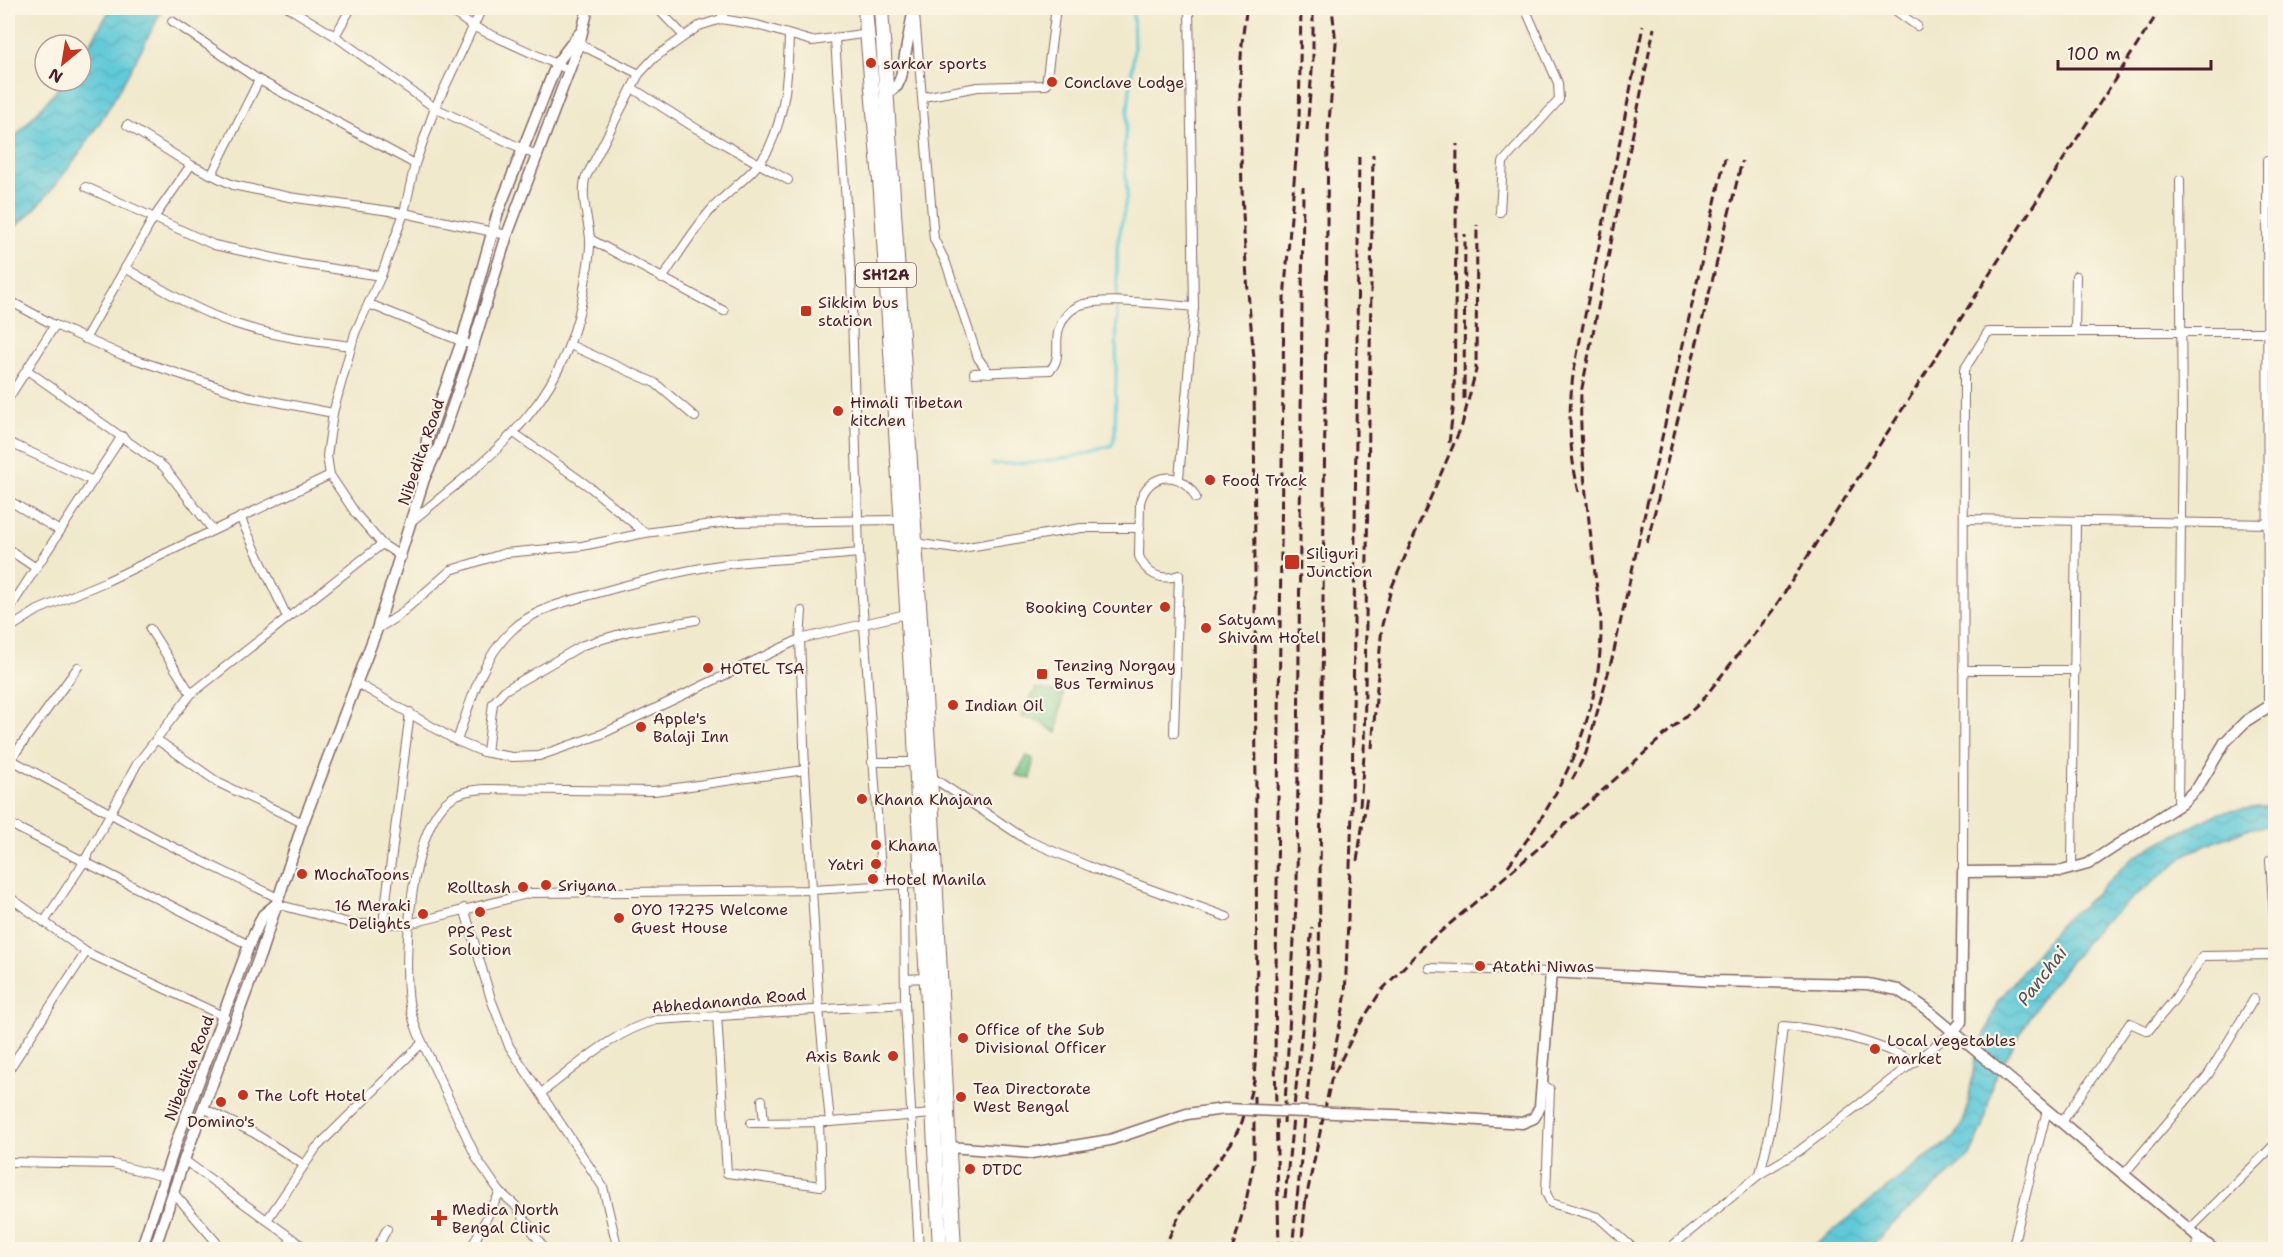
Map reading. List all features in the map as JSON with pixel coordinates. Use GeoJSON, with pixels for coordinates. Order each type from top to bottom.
{"type":"FeatureCollection","features":[{"type":"Feature","properties":{"kind":"main road","name":"SH12A"},"geometry":{"type":"LineString","coordinates":[[865,8],[869,33],[882,203],[900,520],[908,543],[906,614],[916,762],[949,1147],[954,1250]]}},
{"type":"Feature","properties":{"kind":"main road","name":"SH12A"},"geometry":{"type":"LineString","coordinates":[[880,8],[908,543],[930,776],[926,880],[926,978],[940,1250]]}},
{"type":"Feature","properties":{"kind":"street"},"geometry":{"type":"LineString","coordinates":[[289,8],[335,36],[435,108],[538,156]]}},
{"type":"Feature","properties":{"kind":"street"},"geometry":{"type":"LineString","coordinates":[[335,36],[351,8]]}},
{"type":"Feature","properties":{"kind":"street"},"geometry":{"type":"LineString","coordinates":[[447,8],[472,26],[569,70]]}},
{"type":"Feature","properties":{"kind":"street"},"geometry":{"type":"LineString","coordinates":[[402,557],[382,544],[356,514],[330,475],[327,456],[333,413],[351,346],[381,276],[404,213],[415,164],[435,108],[482,8]]}},
{"type":"Feature","properties":{"kind":"street","name":"Nibedita Road"},"geometry":{"type":"LineString","coordinates":[[154,1250],[184,1160],[261,952],[303,823],[377,629],[402,557],[424,479],[439,446],[507,235],[579,44],[588,8]]}},
{"type":"Feature","properties":{"kind":"street"},"geometry":{"type":"LineString","coordinates":[[657,8],[684,36]]}},
{"type":"Feature","properties":{"kind":"street"},"geometry":{"type":"LineString","coordinates":[[721,19],[726,8]]}},
{"type":"Feature","properties":{"kind":"street"},"geometry":{"type":"LineString","coordinates":[[886,94],[897,86],[901,76],[914,8]]}},
{"type":"Feature","properties":{"kind":"street"},"geometry":{"type":"LineString","coordinates":[[914,8],[934,239],[946,263],[978,358],[989,373]]}},
{"type":"Feature","properties":{"kind":"street"},"geometry":{"type":"LineString","coordinates":[[923,97],[978,87],[1046,85],[1056,8]]}},
{"type":"Feature","properties":{"kind":"street"},"geometry":{"type":"LineString","coordinates":[[1179,478],[1194,307],[1189,8]]}},
{"type":"Feature","properties":{"kind":"street"},"geometry":{"type":"LineString","coordinates":[[1500,212],[1503,162],[1559,100],[1558,83],[1525,8]]}},
{"type":"Feature","properties":{"kind":"street"},"geometry":{"type":"LineString","coordinates":[[1892,8],[1917,26]]}},
{"type":"Feature","properties":{"kind":"street"},"geometry":{"type":"LineString","coordinates":[[412,520],[514,433],[545,396],[570,345],[585,285],[590,239],[584,191],[585,179],[639,74],[654,58],[699,26],[721,19],[757,25],[812,41],[869,33]]}},
{"type":"Feature","properties":{"kind":"street"},"geometry":{"type":"LineString","coordinates":[[172,21],[260,80],[415,164]]}},
{"type":"Feature","properties":{"kind":"street"},"geometry":{"type":"LineString","coordinates":[[424,479],[427,440],[462,341],[494,232],[557,63],[581,32]]}},
{"type":"Feature","properties":{"kind":"street"},"geometry":{"type":"LineString","coordinates":[[662,279],[708,213],[759,163],[776,132],[788,81],[789,35]]}},
{"type":"Feature","properties":{"kind":"street"},"geometry":{"type":"LineString","coordinates":[[836,39],[852,276],[857,520],[882,886]]}},
{"type":"Feature","properties":{"kind":"street"},"geometry":{"type":"LineString","coordinates":[[579,44],[639,74]]}},
{"type":"Feature","properties":{"kind":"street"},"geometry":{"type":"LineString","coordinates":[[212,174],[260,80]]}},
{"type":"Feature","properties":{"kind":"street"},"geometry":{"type":"LineString","coordinates":[[632,88],[697,129],[788,180]]}},
{"type":"Feature","properties":{"kind":"street"},"geometry":{"type":"LineString","coordinates":[[127,126],[191,165],[233,184],[289,196],[404,213],[507,235]]}},
{"type":"Feature","properties":{"kind":"street"},"geometry":{"type":"LineString","coordinates":[[1963,872],[2062,871],[2088,864],[2178,806],[2198,787],[2225,742],[2246,721],[2272,705],[2272,343],[2268,332],[2268,160],[2276,160]]}},
{"type":"Feature","properties":{"kind":"street"},"geometry":{"type":"LineString","coordinates":[[85,339],[153,219],[191,165]]}},
{"type":"Feature","properties":{"kind":"street"},"geometry":{"type":"LineString","coordinates":[[2178,806],[2181,522],[2180,180]]}},
{"type":"Feature","properties":{"kind":"street"},"geometry":{"type":"LineString","coordinates":[[86,187],[214,245],[301,264],[381,276]]}},
{"type":"Feature","properties":{"kind":"street"},"geometry":{"type":"LineString","coordinates":[[590,239],[724,311]]}},
{"type":"Feature","properties":{"kind":"street"},"geometry":{"type":"LineString","coordinates":[[125,268],[200,310],[235,324],[289,338],[351,346]]}},
{"type":"Feature","properties":{"kind":"street"},"geometry":{"type":"LineString","coordinates":[[2075,332],[2076,276]]}},
{"type":"Feature","properties":{"kind":"street"},"geometry":{"type":"LineString","coordinates":[[8,300],[54,325],[122,355],[246,396],[333,413]]}},
{"type":"Feature","properties":{"kind":"street"},"geometry":{"type":"LineString","coordinates":[[974,373],[1050,370],[1057,359],[1059,327],[1068,313],[1081,305],[1108,303],[1194,307]]}},
{"type":"Feature","properties":{"kind":"street"},"geometry":{"type":"LineString","coordinates":[[369,304],[473,346]]}},
{"type":"Feature","properties":{"kind":"street"},"geometry":{"type":"LineString","coordinates":[[8,399],[54,325]]}},
{"type":"Feature","properties":{"kind":"street"},"geometry":{"type":"LineString","coordinates":[[1667,1250],[1760,1174],[1799,1151],[1915,1062],[1954,1031],[1961,1022],[1964,370],[1988,332],[2268,332]]}},
{"type":"Feature","properties":{"kind":"street"},"geometry":{"type":"LineString","coordinates":[[570,345],[655,383],[695,417]]}},
{"type":"Feature","properties":{"kind":"street"},"geometry":{"type":"LineString","coordinates":[[27,370],[168,470],[212,529]]}},
{"type":"Feature","properties":{"kind":"street"},"geometry":{"type":"LineString","coordinates":[[514,433],[591,488],[645,533]]}},
{"type":"Feature","properties":{"kind":"street"},"geometry":{"type":"LineString","coordinates":[[9,605],[36,568],[122,436]]}},
{"type":"Feature","properties":{"kind":"street"},"geometry":{"type":"LineString","coordinates":[[8,442],[93,481]]}},
{"type":"Feature","properties":{"kind":"street"},"geometry":{"type":"LineString","coordinates":[[8,629],[39,610],[107,581],[212,529],[330,475]]}},
{"type":"Feature","properties":{"kind":"street"},"geometry":{"type":"LineString","coordinates":[[1174,733],[1179,575],[1164,578],[1148,571],[1139,556],[1140,503],[1147,487],[1161,477],[1179,478],[1192,489],[1196,498]]}},
{"type":"Feature","properties":{"kind":"street"},"geometry":{"type":"LineString","coordinates":[[8,500],[60,531]]}},
{"type":"Feature","properties":{"kind":"street"},"geometry":{"type":"LineString","coordinates":[[240,517],[287,617]]}},
{"type":"Feature","properties":{"kind":"street"},"geometry":{"type":"LineString","coordinates":[[1964,519],[2272,524]]}},
{"type":"Feature","properties":{"kind":"street"},"geometry":{"type":"LineString","coordinates":[[377,629],[398,616],[456,567],[505,553],[582,546],[645,533],[728,522],[900,520]]}},
{"type":"Feature","properties":{"kind":"street"},"geometry":{"type":"LineString","coordinates":[[2072,868],[2076,521]]}},
{"type":"Feature","properties":{"kind":"street"},"geometry":{"type":"LineString","coordinates":[[908,543],[932,548],[956,549],[1081,528],[1140,528]]}},
{"type":"Feature","properties":{"kind":"street"},"geometry":{"type":"LineString","coordinates":[[44,922],[84,862],[108,813],[137,764],[191,694],[382,544]]}},
{"type":"Feature","properties":{"kind":"street"},"geometry":{"type":"LineString","coordinates":[[8,549],[36,568]]}},
{"type":"Feature","properties":{"kind":"street"},"geometry":{"type":"LineString","coordinates":[[457,741],[478,681],[492,656],[510,632],[533,615],[572,600],[653,578],[735,563],[859,553]]}},
{"type":"Feature","properties":{"kind":"street"},"geometry":{"type":"LineString","coordinates":[[802,611],[800,639],[805,770],[814,890],[819,1009],[830,1122]]}},
{"type":"Feature","properties":{"kind":"street"},"geometry":{"type":"LineString","coordinates":[[355,682],[457,741],[487,752],[512,757],[539,756],[602,734],[800,639],[906,614]]}},
{"type":"Feature","properties":{"kind":"street"},"geometry":{"type":"LineString","coordinates":[[487,752],[493,703],[505,690],[584,645],[630,631],[696,620]]}},
{"type":"Feature","properties":{"kind":"street"},"geometry":{"type":"LineString","coordinates":[[150,629],[191,694]]}},
{"type":"Feature","properties":{"kind":"street"},"geometry":{"type":"LineString","coordinates":[[78,667],[9,758],[108,813],[277,901],[352,924],[408,924],[464,908],[531,893],[814,890],[882,886],[926,880]]}},
{"type":"Feature","properties":{"kind":"street"},"geometry":{"type":"LineString","coordinates":[[1964,670],[2074,670]]}},
{"type":"Feature","properties":{"kind":"street"},"geometry":{"type":"LineString","coordinates":[[383,924],[410,712]]}},
{"type":"Feature","properties":{"kind":"street"},"geometry":{"type":"LineString","coordinates":[[156,739],[219,783],[303,823]]}},
{"type":"Feature","properties":{"kind":"street"},"geometry":{"type":"LineString","coordinates":[[872,762],[916,762]]}},
{"type":"Feature","properties":{"kind":"street"},"geometry":{"type":"LineString","coordinates":[[545,1250],[515,1205],[500,1192],[477,1159],[422,1043],[409,1000],[408,924],[412,891],[423,844],[440,809],[450,799],[465,791],[485,789],[654,791],[805,770]]}},
{"type":"Feature","properties":{"kind":"street"},"geometry":{"type":"LineString","coordinates":[[930,776],[1026,840],[1095,869],[1227,917]]}},
{"type":"Feature","properties":{"kind":"street"},"geometry":{"type":"LineString","coordinates":[[8,823],[249,945]]}},
{"type":"Feature","properties":{"kind":"street"},"geometry":{"type":"LineString","coordinates":[[2270,860],[2276,946]]}},
{"type":"Feature","properties":{"kind":"street"},"geometry":{"type":"LineString","coordinates":[[904,884],[905,1004],[919,1250]]}},
{"type":"Feature","properties":{"kind":"street"},"geometry":{"type":"LineString","coordinates":[[8,899],[87,952],[225,1017]]}},
{"type":"Feature","properties":{"kind":"street","name":"Nibedita Road"},"geometry":{"type":"LineString","coordinates":[[141,1250],[249,945],[263,915],[277,901]]}},
{"type":"Feature","properties":{"kind":"street"},"geometry":{"type":"LineString","coordinates":[[464,908],[491,999],[510,1046],[603,1187],[618,1250]]}},
{"type":"Feature","properties":{"kind":"street"},"geometry":{"type":"LineString","coordinates":[[8,1071],[87,952]]}},
{"type":"Feature","properties":{"kind":"street"},"geometry":{"type":"LineString","coordinates":[[2062,1122],[2130,1023],[2148,1031],[2174,1000],[2203,956],[2276,955]]}},
{"type":"Feature","properties":{"kind":"street"},"geometry":{"type":"LineString","coordinates":[[1429,968],[1711,981],[1867,984],[1898,990],[1954,1031],[2214,1250]]}},
{"type":"Feature","properties":{"kind":"street"},"geometry":{"type":"LineString","coordinates":[[949,1147],[1031,1153],[1110,1140],[1187,1114],[1224,1109],[1420,1116],[1522,1123],[1534,1118],[1540,1107],[1551,972]]}},
{"type":"Feature","properties":{"kind":"street"},"geometry":{"type":"LineString","coordinates":[[905,979],[926,978]]}},
{"type":"Feature","properties":{"kind":"street"},"geometry":{"type":"LineString","coordinates":[[2124,1174],[2208,1075],[2254,999]]}},
{"type":"Feature","properties":{"kind":"street","name":"Abhedananda Road"},"geometry":{"type":"LineString","coordinates":[[541,1093],[600,1049],[645,1023],[717,1015],[905,1004]]}},
{"type":"Feature","properties":{"kind":"street"},"geometry":{"type":"LineString","coordinates":[[717,1015],[727,1173],[821,1186],[819,1122]]}},
{"type":"Feature","properties":{"kind":"street"},"geometry":{"type":"LineString","coordinates":[[1760,1174],[1772,1123],[1783,1026],[1844,1037],[1895,1051],[1915,1062]]}},
{"type":"Feature","properties":{"kind":"street"},"geometry":{"type":"LineString","coordinates":[[267,1220],[320,1144],[422,1043]]}},
{"type":"Feature","properties":{"kind":"street"},"geometry":{"type":"LineString","coordinates":[[1543,1085],[1550,1089],[1546,1193],[1551,1203],[1598,1217],[1635,1250]]}},
{"type":"Feature","properties":{"kind":"street"},"geometry":{"type":"LineString","coordinates":[[762,1100],[764,1123]]}},
{"type":"Feature","properties":{"kind":"street"},"geometry":{"type":"LineString","coordinates":[[203,1108],[254,1133],[304,1165]]}},
{"type":"Feature","properties":{"kind":"street"},"geometry":{"type":"LineString","coordinates":[[2012,1250],[2047,1110]]}},
{"type":"Feature","properties":{"kind":"street"},"geometry":{"type":"LineString","coordinates":[[751,1123],[830,1122],[933,1114]]}},
{"type":"Feature","properties":{"kind":"street"},"geometry":{"type":"LineString","coordinates":[[2194,1232],[2276,1143]]}},
{"type":"Feature","properties":{"kind":"street"},"geometry":{"type":"LineString","coordinates":[[184,1160],[308,1250]]}},
{"type":"Feature","properties":{"kind":"street"},"geometry":{"type":"LineString","coordinates":[[8,1162],[113,1164],[165,1178]]}},
{"type":"Feature","properties":{"kind":"street"},"geometry":{"type":"LineString","coordinates":[[173,1192],[223,1250]]}},
{"type":"Feature","properties":{"kind":"street"},"geometry":{"type":"LineString","coordinates":[[470,1250],[500,1192]]}},
{"type":"Feature","properties":{"kind":"street"},"geometry":{"type":"LineString","coordinates":[[376,1250],[387,1229]]}},
{"type":"Feature","properties":{"kind":"street"},"geometry":{"type":"LineString","coordinates":[[2194,1232],[2198,1250]]}},
{"type":"Feature","properties":{"kind":"street"},"geometry":{"type":"LineString","coordinates":[[285,1250],[291,1239]]}},
{"type":"Feature","properties":{"kind":"green space"},"geometry":{"type":"Polygon","coordinates":[[[1036,688],[1063,694],[1057,733],[1038,721],[1021,717],[1036,688]]]}},
{"type":"Feature","properties":{"kind":"green space"},"geometry":{"type":"Polygon","coordinates":[[[1027,756],[1033,759],[1031,779],[1016,775],[1027,756]]]}},
{"type":"Feature","properties":{"kind":"water"},"geometry":{"type":"Polygon","coordinates":[[[111,8],[163,8],[123,84],[77,157],[37,206],[8,234],[8,145],[54,93],[93,93],[93,39],[111,8]]]}},
{"type":"Feature","properties":{"kind":"water","name":"Panchai"},"geometry":{"type":"Polygon","coordinates":[[[2258,807],[2275,807],[2275,825],[2247,829],[2190,852],[2101,924],[2042,997],[1993,1080],[1984,1125],[1970,1156],[1892,1224],[1869,1249],[1809,1250],[1922,1160],[1955,1137],[1966,1115],[1975,1061],[1997,1003],[2064,919],[2083,906],[2129,861],[2155,845],[2219,813],[2258,807]]]}},
{"type":"Feature","properties":{"kind":"waterway"},"geometry":{"type":"LineString","coordinates":[[1117,300],[1117,248],[1127,194],[1124,150],[1134,49],[1133,8]]}},
{"type":"Feature","properties":{"kind":"waterway"},"geometry":{"type":"LineString","coordinates":[[992,464],[1053,460],[1112,445],[1115,436],[1117,309]]}},
{"type":"Feature","properties":{"kind":"railway"},"geometry":{"type":"LineString","coordinates":[[1163,1250],[1181,1212],[1232,1142],[1242,1122],[1254,1081],[1257,1030],[1254,358],[1244,227],[1240,95],[1242,43],[1247,8]]}},
{"type":"Feature","properties":{"kind":"railway"},"geometry":{"type":"LineString","coordinates":[[1279,1250],[1275,1057],[1284,299],[1299,123],[1301,8]]}},
{"type":"Feature","properties":{"kind":"railway"},"geometry":{"type":"LineString","coordinates":[[1307,130],[1313,58],[1313,8]]}},
{"type":"Feature","properties":{"kind":"railway"},"geometry":{"type":"LineString","coordinates":[[1292,1250],[1319,976],[1328,132],[1336,43],[1332,8]]}},
{"type":"Feature","properties":{"kind":"railway"},"geometry":{"type":"LineString","coordinates":[[1305,1204],[1331,1080],[1356,1030],[1381,991],[1425,945],[1534,852],[1700,703],[1773,610],[2161,8]]}},
{"type":"Feature","properties":{"kind":"railway"},"geometry":{"type":"LineString","coordinates":[[1579,492],[1570,434],[1573,375],[1643,26]]}},
{"type":"Feature","properties":{"kind":"railway"},"geometry":{"type":"LineString","coordinates":[[1508,866],[1545,811],[1575,752],[1586,722],[1600,658],[1601,624],[1581,436],[1581,393],[1654,28]]}},
{"type":"Feature","properties":{"kind":"railway"},"geometry":{"type":"LineString","coordinates":[[1449,443],[1454,402],[1457,144]]}},
{"type":"Feature","properties":{"kind":"railway"},"geometry":{"type":"LineString","coordinates":[[1331,1069],[1345,999],[1352,813],[1359,153]]}},
{"type":"Feature","properties":{"kind":"railway"},"geometry":{"type":"LineString","coordinates":[[1360,806],[1364,755],[1373,154]]}},
{"type":"Feature","properties":{"kind":"railway"},"geometry":{"type":"LineString","coordinates":[[1572,780],[1586,753],[1613,655],[1725,158]]}},
{"type":"Feature","properties":{"kind":"railway"},"geometry":{"type":"LineString","coordinates":[[1647,543],[1742,161]]}},
{"type":"Feature","properties":{"kind":"railway"},"geometry":{"type":"LineString","coordinates":[[1284,1123],[1297,885],[1303,187]]}},
{"type":"Feature","properties":{"kind":"railway"},"geometry":{"type":"LineString","coordinates":[[1372,748],[1382,625],[1391,589],[1462,425],[1476,370],[1477,225]]}},
{"type":"Feature","properties":{"kind":"railway"},"geometry":{"type":"LineString","coordinates":[[1464,399],[1465,234]]}},
{"type":"Feature","properties":{"kind":"railway"},"geometry":{"type":"LineString","coordinates":[[1357,861],[1367,796]]}},
{"type":"Feature","properties":{"kind":"railway"},"geometry":{"type":"LineString","coordinates":[[1285,1198],[1312,927]]}},
{"type":"Feature","properties":{"kind":"railway"},"geometry":{"type":"LineString","coordinates":[[1232,1250],[1246,1201],[1254,1161],[1254,1096]]}},
{"type":"Feature","properties":{"kind":"railway"},"geometry":{"type":"LineString","coordinates":[[1301,1250],[1306,1196]]}},
{"type":"Feature","properties":{"kind":"place","name":"sarkar sports"},"geometry":{"type":"Point","coordinates":[871,63]}},
{"type":"Feature","properties":{"kind":"place","name":"Conclave Lodge"},"geometry":{"type":"Point","coordinates":[1052,82]}},
{"type":"Feature","properties":{"kind":"place","name":"Sikkim bus station"},"geometry":{"type":"Point","coordinates":[806,311]}},
{"type":"Feature","properties":{"kind":"place","name":"Himali Tibetan kitchen"},"geometry":{"type":"Point","coordinates":[838,411]}},
{"type":"Feature","properties":{"kind":"place","name":"Food Track"},"geometry":{"type":"Point","coordinates":[1210,480]}},
{"type":"Feature","properties":{"kind":"place","name":"Siliguri Junction"},"geometry":{"type":"Point","coordinates":[1292,562]}},
{"type":"Feature","properties":{"kind":"place","name":"Booking Counter"},"geometry":{"type":"Point","coordinates":[1165,607]}},
{"type":"Feature","properties":{"kind":"place","name":"Satyam Shivam Hotel"},"geometry":{"type":"Point","coordinates":[1206,628]}},
{"type":"Feature","properties":{"kind":"place","name":"HOTEL TSA"},"geometry":{"type":"Point","coordinates":[708,668]}},
{"type":"Feature","properties":{"kind":"place","name":"Tenzing Norgay Bus Terminus"},"geometry":{"type":"Point","coordinates":[1042,674]}},
{"type":"Feature","properties":{"kind":"place","name":"Indian Oil"},"geometry":{"type":"Point","coordinates":[953,705]}},
{"type":"Feature","properties":{"kind":"place","name":"Apple's Balaji Inn"},"geometry":{"type":"Point","coordinates":[641,727]}},
{"type":"Feature","properties":{"kind":"place","name":"Khana Khajana"},"geometry":{"type":"Point","coordinates":[862,799]}},
{"type":"Feature","properties":{"kind":"place","name":"Khana"},"geometry":{"type":"Point","coordinates":[876,845]}},
{"type":"Feature","properties":{"kind":"place","name":"Yatri"},"geometry":{"type":"Point","coordinates":[876,864]}},
{"type":"Feature","properties":{"kind":"place","name":"MochaToons"},"geometry":{"type":"Point","coordinates":[302,874]}},
{"type":"Feature","properties":{"kind":"place","name":"Hotel Manila"},"geometry":{"type":"Point","coordinates":[873,879]}},
{"type":"Feature","properties":{"kind":"place","name":"Sriyana"},"geometry":{"type":"Point","coordinates":[546,885]}},
{"type":"Feature","properties":{"kind":"place","name":"Rolltash"},"geometry":{"type":"Point","coordinates":[523,887]}},
{"type":"Feature","properties":{"kind":"place","name":"PPS Pest Solution"},"geometry":{"type":"Point","coordinates":[480,912]}},
{"type":"Feature","properties":{"kind":"place","name":"16 Meraki Delights"},"geometry":{"type":"Point","coordinates":[423,914]}},
{"type":"Feature","properties":{"kind":"place","name":"OYO 17275 Welcome Guest House"},"geometry":{"type":"Point","coordinates":[619,918]}},
{"type":"Feature","properties":{"kind":"place","name":"Atathi Niwas"},"geometry":{"type":"Point","coordinates":[1480,966]}},
{"type":"Feature","properties":{"kind":"place","name":"Office of the Sub Divisional Officer"},"geometry":{"type":"Point","coordinates":[963,1038]}},
{"type":"Feature","properties":{"kind":"place","name":"Local vegetables market"},"geometry":{"type":"Point","coordinates":[1875,1049]}},
{"type":"Feature","properties":{"kind":"place","name":"Axis Bank"},"geometry":{"type":"Point","coordinates":[893,1056]}},
{"type":"Feature","properties":{"kind":"place","name":"The Loft Hotel"},"geometry":{"type":"Point","coordinates":[243,1095]}},
{"type":"Feature","properties":{"kind":"place","name":"Tea Directorate West Bengal"},"geometry":{"type":"Point","coordinates":[961,1097]}},
{"type":"Feature","properties":{"kind":"place","name":"Domino's"},"geometry":{"type":"Point","coordinates":[221,1102]}},
{"type":"Feature","properties":{"kind":"place","name":"DTDC"},"geometry":{"type":"Point","coordinates":[970,1169]}},
{"type":"Feature","properties":{"kind":"place","name":"Medica North Bengal Clinic"},"geometry":{"type":"Point","coordinates":[439,1218]}}]}
